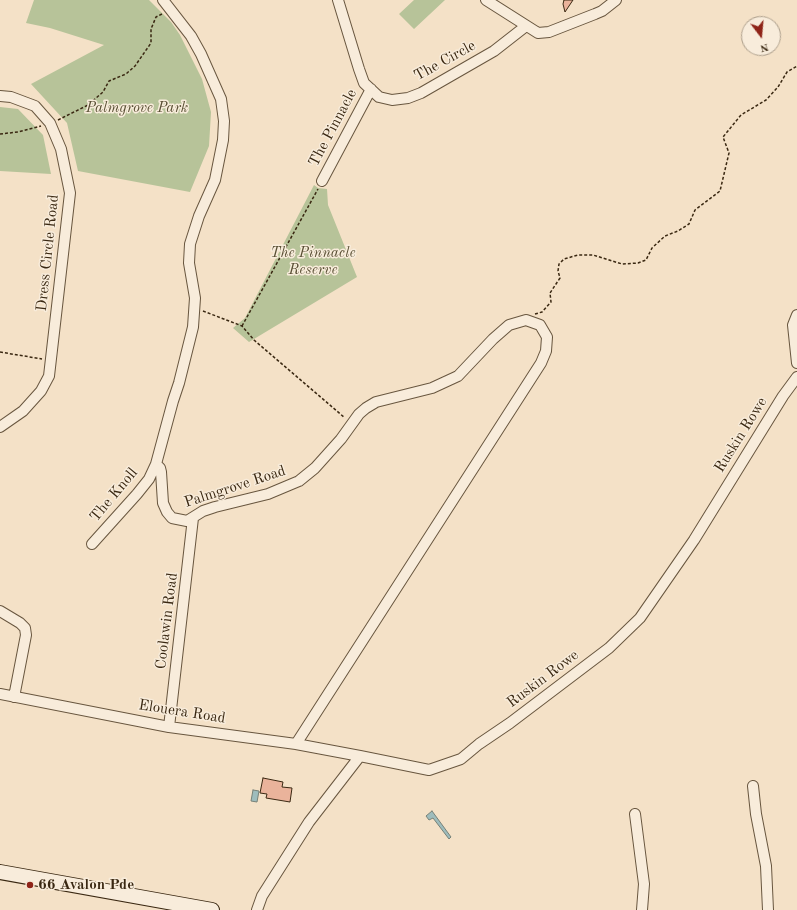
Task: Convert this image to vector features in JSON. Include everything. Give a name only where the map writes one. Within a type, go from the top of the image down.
[{"type":"street","points":[[156,464],[193,327],[195,298],[189,263],[190,244],[199,216],[215,180],[223,140],[224,121],[221,99],[201,54],[191,36],[164,0]]},
{"type":"street","name":"The Circle","points":[[338,0],[364,82],[379,97],[392,100],[408,98],[420,93],[494,51],[526,26]]},
{"type":"street","points":[[486,0],[538,33],[549,32],[602,11],[616,0]]},
{"type":"street","name":"The Pinnacle","points":[[322,181],[371,89]]},
{"type":"street","name":"Dress Circle Road","points":[[0,96],[11,97],[35,106],[50,123],[61,149],[70,193],[49,376],[41,391],[24,411],[0,427]]},
{"type":"street","points":[[797,315],[793,325],[797,363]]},
{"type":"street","points":[[296,744],[541,363],[546,351],[548,337],[540,324],[526,320]]},
{"type":"street","name":"Palmgrove Road","points":[[156,464],[160,468],[161,472],[163,503],[167,512],[172,518],[179,520],[187,521],[215,507],[268,494],[299,481],[315,468],[359,414],[366,408],[376,402],[432,388],[458,376],[492,339],[509,325],[526,320]]},
{"type":"street","name":"Ruskin Rowe","points":[[360,756],[429,770],[461,759],[609,648],[640,618],[678,565],[783,396],[797,377]]},
{"type":"street","name":"The Knoll","points":[[92,544],[149,479],[156,464]]},
{"type":"street","name":"Coolawin Road","points":[[169,726],[193,518]]},
{"type":"street","points":[[0,611],[20,622],[25,628],[26,635],[14,696]]},
{"type":"street","name":"Elouera Road","points":[[0,694],[169,726],[296,744],[360,756]]},
{"type":"street","points":[[257,910],[262,896],[309,822],[360,756]]},
{"type":"street","points":[[753,786],[756,814],[766,866],[768,910]]},
{"type":"street","points":[[635,814],[644,884],[642,910]]},
{"type":"street","points":[[0,872],[212,910]]},
{"type":"path","points":[[0,134],[18,132],[50,123],[88,105],[103,92],[109,82],[126,74],[136,66],[151,42],[151,29],[156,17],[171,9]]},
{"type":"path","points":[[526,320],[532,314],[542,312],[551,302],[550,293],[560,278],[558,264],[564,259],[578,255],[593,255],[622,264],[638,263],[646,260],[652,248],[665,236],[690,224],[695,210],[720,191],[729,153],[723,137],[725,133],[742,115],[766,100],[778,88],[787,72],[797,66]]},
{"type":"path","points":[[242,326],[322,181]]},
{"type":"path","points":[[194,311],[204,312],[242,326],[254,340],[352,424]]},
{"type":"path","points":[[0,352],[38,359],[52,358]]},
{"type":"green space","name":"Palmgrove Park","points":[[34,0],[149,0],[171,22],[180,35],[202,79],[211,112],[209,146],[190,192],[78,171],[67,123],[31,84],[104,45],[50,28],[26,23]]},
{"type":"green space","points":[[414,0],[445,0],[414,29],[399,14]]},
{"type":"green space","points":[[0,107],[18,109],[43,135],[51,174],[0,171]]},
{"type":"green space","name":"The Pinnacle Reserve","points":[[314,185],[318,188],[327,189],[328,205],[357,277],[249,342],[233,328],[245,318]]},
{"type":"water","points":[[253,790],[259,791],[257,802],[251,801]]},
{"type":"water","points":[[432,811],[451,837],[449,839],[433,818],[429,820],[426,816]]},
{"type":"building","points":[[564,0],[573,0],[565,12],[563,4]]},
{"type":"building","points":[[263,778],[283,782],[282,787],[292,788],[290,802],[266,798],[267,794],[260,793]]},
{"type":"place","name":"66 Avalon Pde","points":[[30,885]]}]
